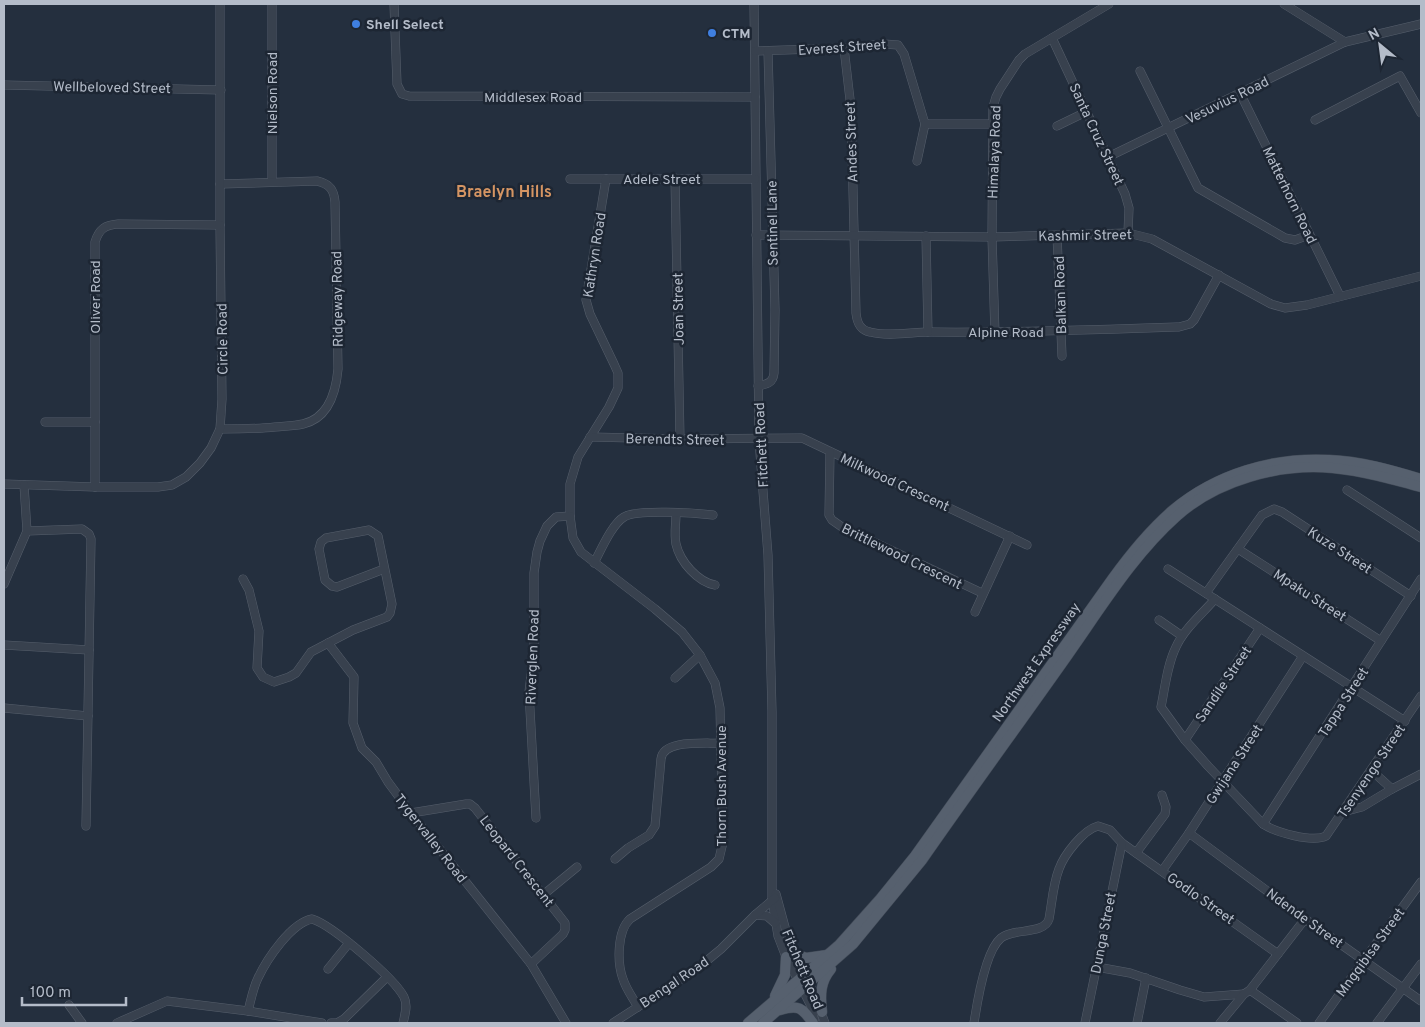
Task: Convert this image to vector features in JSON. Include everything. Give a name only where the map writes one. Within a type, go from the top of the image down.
[{"type":"main road","name":"Northwest Expressway","points":[[763,1023],[775,1007],[829,955],[905,869],[1117,572],[1146,536],[1174,509],[1201,491],[1227,478],[1255,467],[1284,462],[1339,461],[1384,468],[1421,479]]},
{"type":"main road","name":"Northwest Expressway","points":[[803,981],[853,944],[894,896],[922,860],[1133,562],[1178,515],[1204,497],[1229,484],[1259,474],[1286,469],[1331,468],[1352,470],[1421,487]]},
{"type":"main road","points":[[822,1012],[821,990],[824,978],[853,944]]},
{"type":"main road","points":[[814,1023],[803,1010],[797,1007],[775,1007],[790,955],[806,958],[829,955]]},
{"type":"main road","name":"Northwest Expressway","points":[[748,1023],[775,1007]]},
{"type":"street","name":"Circle Road","points":[[4,484],[95,487],[158,487],[172,485],[179,482],[200,463],[211,448],[220,429],[222,399],[220,4]]},
{"type":"street","name":"Nielson Road","points":[[272,4],[272,182]]},
{"type":"street","name":"Middlesex Road","points":[[394,4],[397,84],[402,94],[409,96],[755,97]]},
{"type":"street","name":"Fitchett Road","points":[[754,4],[759,440],[768,555],[772,712],[772,885],[790,955]]},
{"type":"street","name":"Himalaya Road","points":[[995,334],[992,237],[992,124],[996,97],[1019,60],[1025,54],[1109,4]]},
{"type":"street","points":[[1284,4],[1345,42],[1421,24]]},
{"type":"street","name":"Santa Cruz Street","points":[[1052,38],[1128,202],[1128,233]]},
{"type":"street","name":"Vesuvius Road","points":[[1108,157],[1345,42]]},
{"type":"street","name":"Everest Street","points":[[755,51],[895,44],[902,48],[925,124]]},
{"type":"street","name":"Andes Street","points":[[844,48],[851,108],[853,236]]},
{"type":"street","name":"Sentinel Lane","points":[[758,386],[770,382],[774,373],[775,310],[768,51]]},
{"type":"street","points":[[1140,71],[1194,183],[1204,193],[1285,238],[1295,240],[1309,235]]},
{"type":"street","points":[[1315,120],[1400,76],[1421,113]]},
{"type":"street","name":"Wellbeloved Street","points":[[4,85],[221,90]]},
{"type":"street","name":"Matterhorn Road","points":[[1240,93],[1340,296]]},
{"type":"street","points":[[1057,126],[1086,112]]},
{"type":"street","points":[[917,161],[925,124],[992,124]]},
{"type":"street","name":"Joan Street","points":[[675,178],[680,440]]},
{"type":"street","name":"Adele Street","points":[[570,179],[755,179]]},
{"type":"street","name":"Kathryn Road","points":[[570,516],[570,484],[578,457],[609,407],[618,388],[616,368],[590,314],[586,300],[606,179]]},
{"type":"street","name":"Ridgeway Road","points":[[220,184],[323,182],[330,187],[334,195],[338,369],[337,384],[329,404],[322,413],[310,422],[284,426],[220,429]]},
{"type":"street","name":"Oliver Road","points":[[95,487],[95,242],[99,232],[105,226],[118,224],[220,225]]},
{"type":"street","name":"Kashmir Street","points":[[756,235],[992,237],[1128,233],[1152,239],[1271,304],[1285,308],[1307,305],[1421,276]]},
{"type":"street","name":"Balkan Road","points":[[1057,235],[1062,356]]},
{"type":"street","name":"Alpine Road","points":[[853,236],[858,325],[870,332],[995,334],[1184,326],[1198,315],[1219,276]]},
{"type":"street","points":[[926,236],[928,332]]},
{"type":"street","points":[[45,422],[95,422]]},
{"type":"street","name":"Berendts Street","points":[[590,437],[759,440]]},
{"type":"street","name":"Milkwood Crescent","points":[[759,440],[802,438],[1027,545]]},
{"type":"street","name":"Brittlewood Crescent","points":[[830,452],[828,507],[829,516],[832,520],[842,527],[982,593]]},
{"type":"street","points":[[4,584],[27,532],[24,485]]},
{"type":"street","points":[[1347,490],[1421,538]]},
{"type":"street","name":"Kuze Street","points":[[1238,549],[1262,515],[1274,509],[1282,512],[1411,596]]},
{"type":"street","points":[[594,562],[614,528],[623,517],[637,513],[713,515]]},
{"type":"street","points":[[676,513],[675,538],[680,554],[687,566],[698,577],[715,585]]},
{"type":"street","name":"Riverglen Road","points":[[536,818],[529,692],[534,650],[535,564],[538,546],[547,526],[556,516],[570,516]]},
{"type":"street","name":"Thorn Bush Avenue","points":[[570,516],[575,544],[580,552],[682,632],[710,671],[718,691],[722,743],[723,842],[719,859],[630,919],[621,931],[620,958],[622,979],[638,1007]]},
{"type":"street","points":[[27,532],[82,529],[89,534],[91,540],[86,826]]},
{"type":"street","points":[[243,579],[249,590],[258,623],[257,668],[263,677],[274,682],[296,673],[311,652],[354,630],[384,619],[390,613],[392,604],[378,536],[372,531],[326,538],[320,542],[319,549],[325,580],[332,586],[337,586],[384,569]]},
{"type":"street","points":[[975,612],[982,593],[1010,536]]},
{"type":"street","points":[[1206,593],[1238,549]]},
{"type":"street","name":"Mpaku Street","points":[[1238,549],[1381,641]]},
{"type":"street","points":[[1168,569],[1405,721]]},
{"type":"street","name":"Tappa Street","points":[[1263,824],[1421,579]]},
{"type":"street","points":[[1215,599],[1182,636],[1176,647],[1170,662],[1161,707],[1185,740],[1263,824]]},
{"type":"street","points":[[1159,620],[1182,636]]},
{"type":"street","name":"Sandile Street","points":[[1185,740],[1260,628]]},
{"type":"street","name":"Tygervalley Road","points":[[328,643],[354,677],[353,723],[360,745],[376,762],[411,814],[531,964],[566,1023]]},
{"type":"street","points":[[4,645],[89,650]]},
{"type":"street","points":[[675,678],[700,655]]},
{"type":"street","name":"Gwijana Street","points":[[1162,871],[1224,781],[1303,656]]},
{"type":"street","name":"Tsenyengo Street","points":[[1263,824],[1278,832],[1316,839],[1326,836],[1421,696]]},
{"type":"street","points":[[4,708],[88,716]]},
{"type":"street","points":[[615,859],[654,830],[662,754],[665,750],[676,745],[722,743]]},
{"type":"street","points":[[1370,770],[1392,788]]},
{"type":"street","points":[[1343,812],[1362,807],[1392,788],[1421,774]]},
{"type":"street","points":[[1136,853],[1165,814],[1166,807],[1162,795]]},
{"type":"street","name":"Leopard Crescent","points":[[411,814],[470,804],[475,808],[562,918],[565,930],[563,934],[531,964]]},
{"type":"street","name":"Godlo Street","points":[[974,1023],[983,978],[994,946],[1001,938],[1017,931],[1041,928],[1047,925],[1059,868],[1086,831],[1098,826],[1110,830],[1122,843],[1278,954]]},
{"type":"street","name":"Ndende Street","points":[[1189,833],[1305,919],[1421,1001]]},
{"type":"street","name":"Dunga Street","points":[[1085,1023],[1122,843]]},
{"type":"street","points":[[544,895],[578,867]]},
{"type":"street","name":"Mngqibisa Street","points":[[1319,1023],[1421,882]]},
{"type":"street","name":"Fitchett Road","points":[[775,898],[775,923],[803,981],[822,1012],[825,1023]]},
{"type":"street","name":"Bengal Road","points":[[613,1023],[698,968],[775,898]]},
{"type":"street","points":[[755,915],[767,916],[775,923]]},
{"type":"street","points":[[1220,1023],[1305,919]]},
{"type":"street","points":[[248,1011],[261,971],[282,940],[300,924],[308,920],[316,920],[349,943],[387,977],[405,998],[406,1008],[403,1023]]},
{"type":"street","points":[[328,969],[349,943]]},
{"type":"street","points":[[1378,1023],[1421,964]]},
{"type":"street","points":[[1097,967],[1130,973],[1204,996],[1247,992],[1297,1023]]},
{"type":"street","points":[[331,1023],[337,1023],[344,1019],[387,977]]},
{"type":"street","points":[[1137,1023],[1146,978]]},
{"type":"street","name":"Fitchett Road","points":[[803,981],[814,1023]]},
{"type":"street","points":[[116,1023],[166,1001],[248,1011],[322,1023]]},
{"type":"street","points":[[69,1005],[82,1023]]},
{"type":"place","name":"Shell Select","points":[[356,24]]},
{"type":"place","name":"CTM","points":[[712,33]]},
{"type":"district","name":"Braelyn Hills","points":[[504,191]]}]
